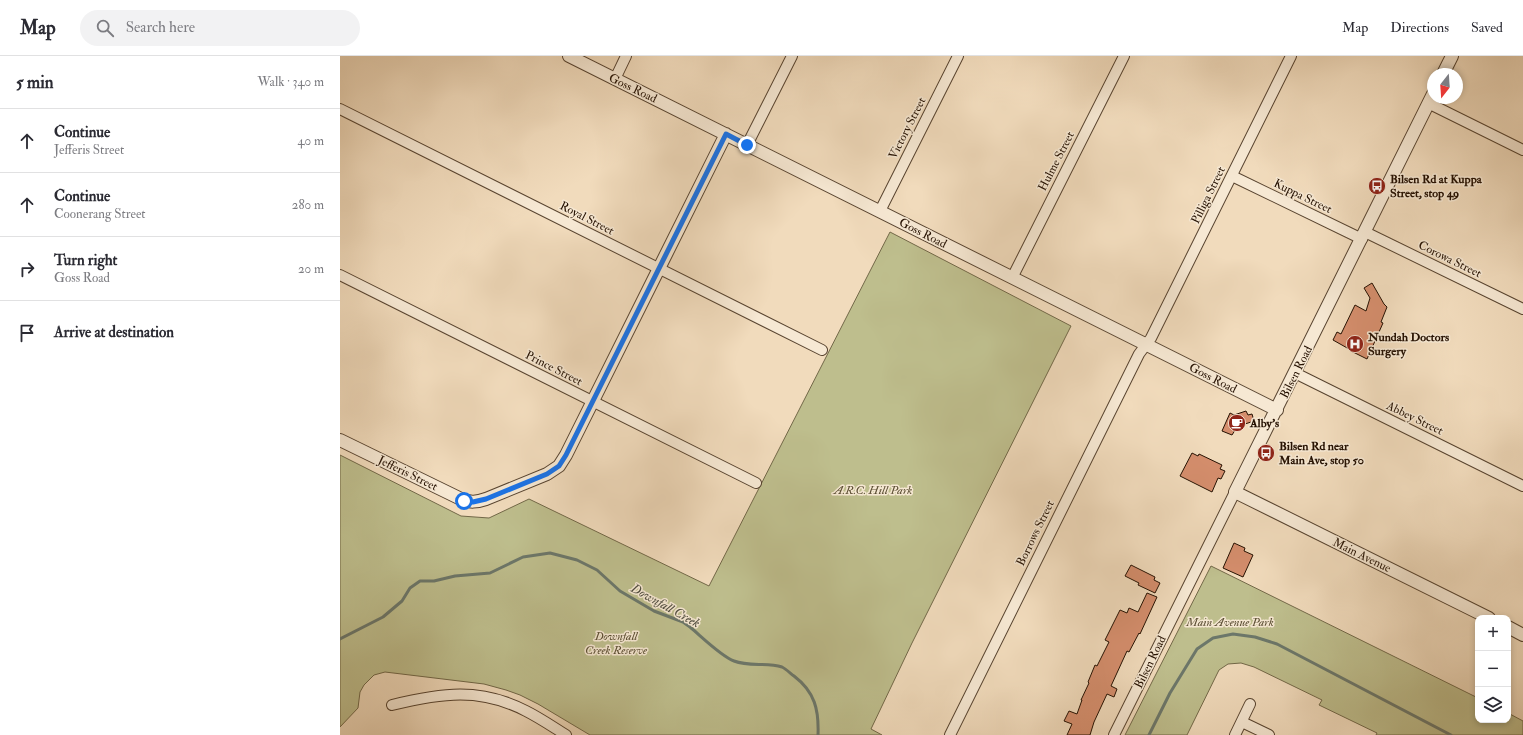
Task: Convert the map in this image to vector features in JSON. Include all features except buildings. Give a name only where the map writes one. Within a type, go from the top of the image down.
[{"type":"street","name":"Goss Road","points":[[569,56],[1277,410]]},
{"type":"street","points":[[615,79],[626,56]]},
{"type":"street","points":[[747,145],[792,56]]},
{"type":"street","name":"Victory Street","points":[[880,211],[958,56]]},
{"type":"street","name":"Hulme Street","points":[[1012,278],[1124,56]]},
{"type":"street","name":"Pilliga Street","points":[[1146,344],[1151,338],[1291,56]]},
{"type":"street","points":[[1446,68],[1452,56]]},
{"type":"street","name":"Bilsen Road","points":[[1114,735],[1429,104]]},
{"type":"street","points":[[1440,104],[1523,150]]},
{"type":"street","name":"Royal Street","points":[[340,109],[822,350]]},
{"type":"street","name":"Jefferis Street","points":[[340,440],[469,502],[478,502],[486,499],[547,474],[559,466],[593,402],[726,134]]},
{"type":"street","name":"Kuppa Street","points":[[1232,176],[1364,236]]},
{"type":"street","name":"Corowa Street","points":[[1364,236],[1523,310]]},
{"type":"street","name":"Prince Street","points":[[340,275],[756,483]]},
{"type":"street","name":"Borrows Street","points":[[950,735],[1139,354],[1146,344]]},
{"type":"street","name":"Abbey Street","points":[[1295,373],[1523,486]]},
{"type":"street","name":"Main Avenue","points":[[1236,492],[1483,615]]},
{"type":"street","points":[[1511,629],[1523,635]]},
{"type":"street","points":[[392,704],[437,695],[469,694],[484,696],[512,704],[527,711],[566,735]]},
{"type":"street","points":[[1235,735],[1250,704]]},
{"type":"street","points":[[1242,722],[1269,735]]},
{"type":"green space","points":[[890,232],[1071,326],[912,643],[871,729],[882,735],[590,735],[538,704],[506,690],[484,684],[385,672],[374,675],[364,685],[360,692],[358,708],[340,727],[340,455],[461,516],[489,518],[529,499],[709,586]]},
{"type":"green space","name":"Main Avenue Park","points":[[1211,566],[1475,697],[1475,723],[1511,723],[1511,715],[1523,721],[1523,735],[1376,735],[1377,733],[1319,705],[1322,700],[1254,667],[1241,663],[1228,664],[1219,670],[1187,735],[1125,735]]},
{"type":"waterway","name":"Downfall Creek","points":[[340,639],[383,617],[402,601],[410,588],[420,581],[434,581],[455,576],[490,573],[523,557],[550,553],[577,560],[597,570],[620,591],[654,611],[683,622],[729,659],[740,663],[770,665],[785,669],[801,682],[811,695],[818,717],[818,735]]},
{"type":"waterway","points":[[1149,735],[1170,693],[1197,649],[1213,638],[1233,634],[1255,637],[1277,644],[1451,735]]},
{"type":"place","name":"Bilsen Rd at Kuppa Street, stop 49","points":[[1377,186]]},
{"type":"place","name":"Nundah Doctors Surgery","points":[[1355,344]]},
{"type":"place","name":"Alby's","points":[[1237,423]]},
{"type":"place","name":"Bilsen Rd near Main Ave, stop 50","points":[[1266,453]]},
{"type":"route","points":[[464,501],[478,502],[486,499],[547,474],[559,466],[563,461],[726,134],[747,145]]},
{"type":"park label","name":"A.R.C. Hill Park","points":[[873,490]]},
{"type":"park label","name":"Downfall Creek Reserve","points":[[616,643]]}]
